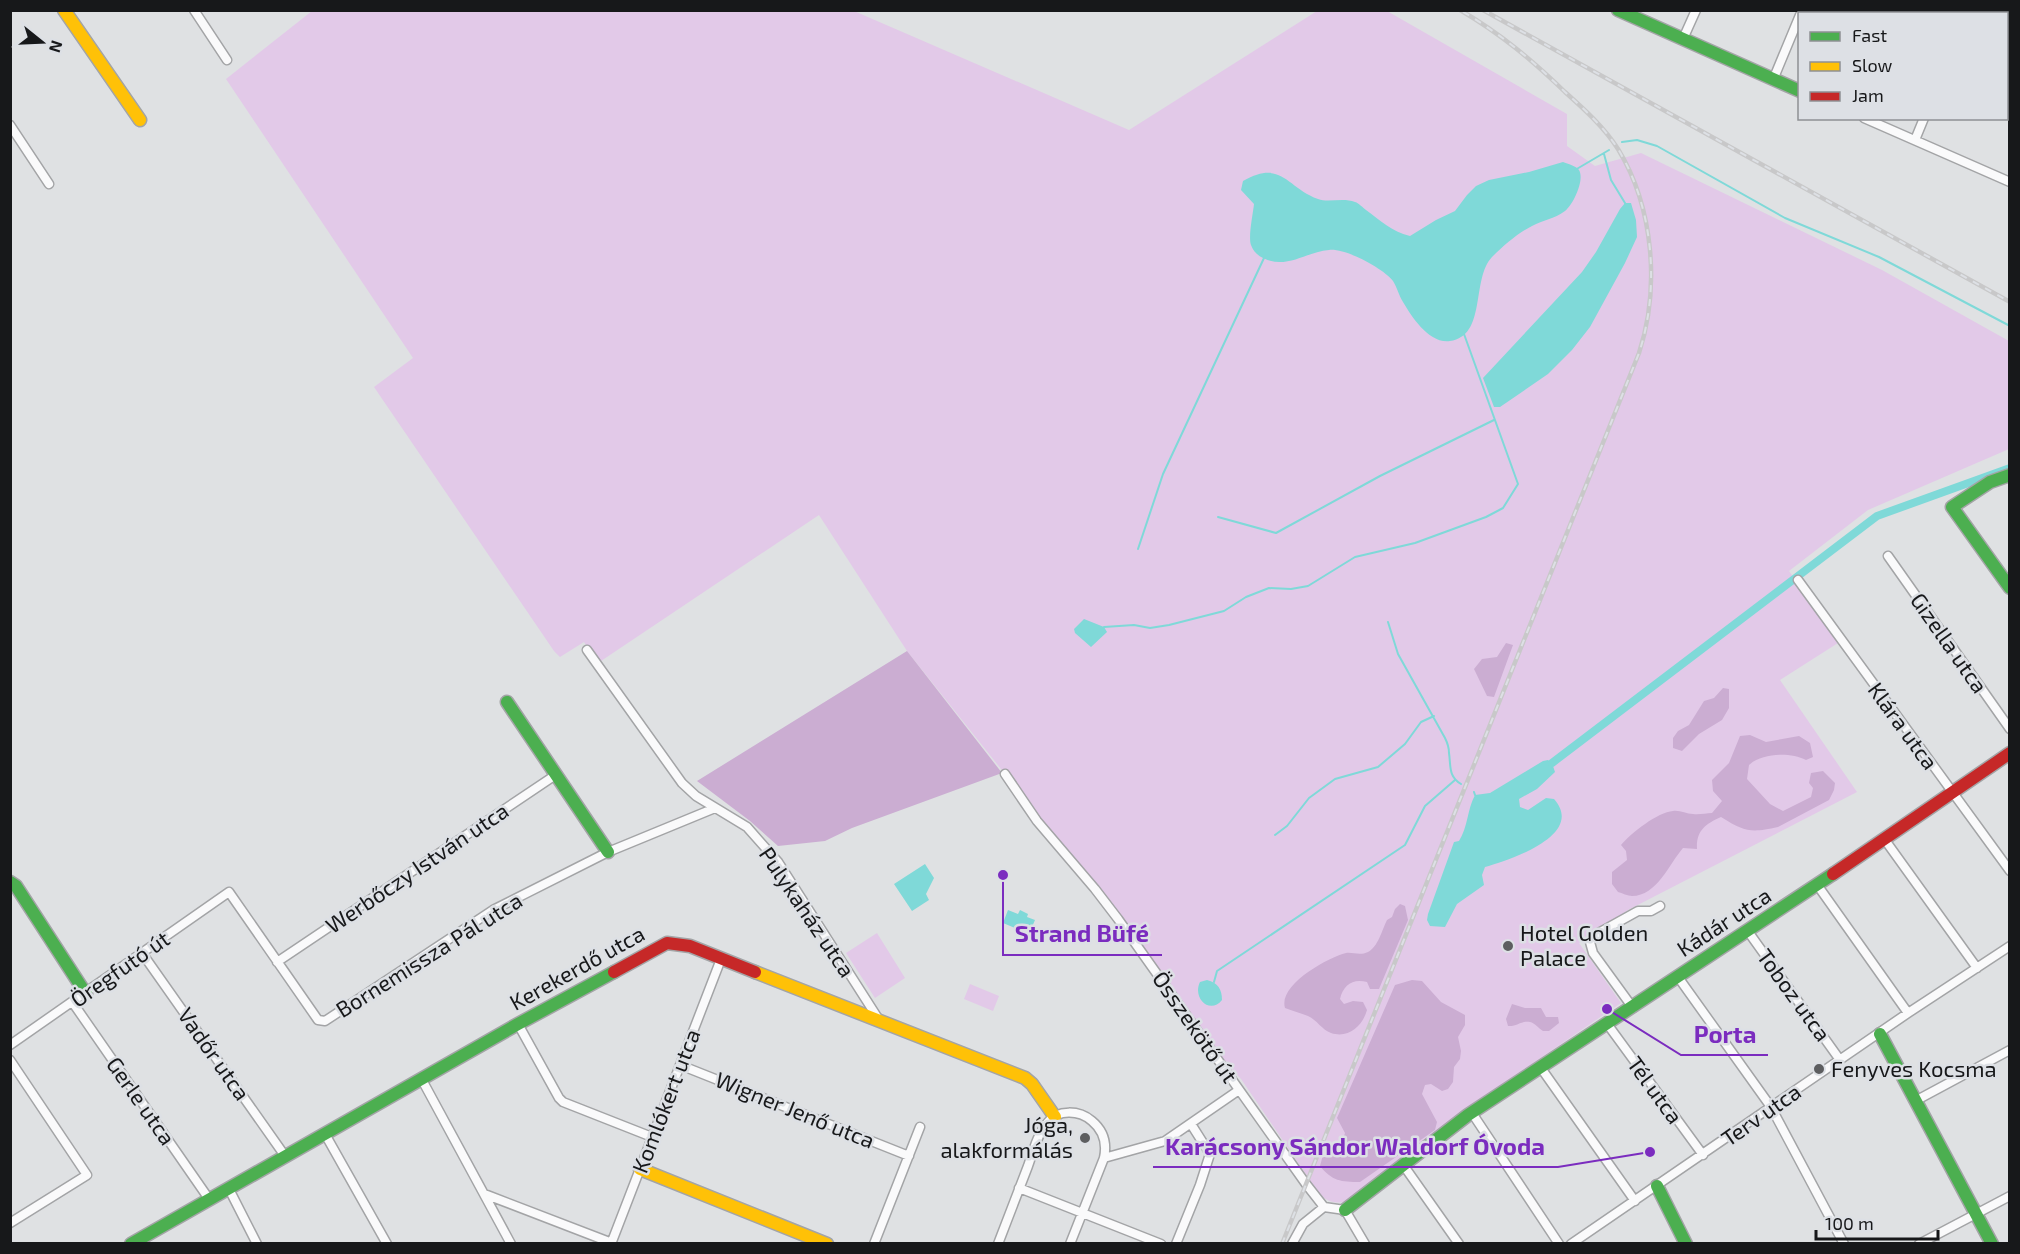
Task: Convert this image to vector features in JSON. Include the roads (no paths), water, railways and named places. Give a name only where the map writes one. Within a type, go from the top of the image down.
[{"type":"street","points":[[64,10],[140,120]]},
{"type":"street","points":[[194,10],[227,60]]},
{"type":"street","points":[[1618,10],[1798,90]]},
{"type":"street","points":[[1683,39],[1696,10]]},
{"type":"street","points":[[1773,80],[1798,18]]},
{"type":"street","points":[[1869,120],[2010,182]]},
{"type":"street","points":[[1915,140],[1923,120]]},
{"type":"street","points":[[10,125],[49,184]]},
{"type":"street","points":[[2010,475],[1990,482],[1952,507],[2010,588]]},
{"type":"street","name":"Gizella utca","points":[[1888,556],[2010,729]]},
{"type":"street","name":"Klára utca","points":[[1798,580],[2010,871]]},
{"type":"street","name":"Pulykaház utca","points":[[587,650],[682,783],[696,796],[747,827],[778,862],[879,1020]]},
{"type":"street","points":[[507,702],[558,774],[608,852]]},
{"type":"street","name":"Kádár utca","points":[[1345,1210],[1472,1113],[1608,1025],[1747,930],[1818,886],[2010,753]]},
{"type":"street","name":"Werbőczy István utca","points":[[277,962],[558,774]]},
{"type":"street","name":"Összekötő út","points":[[1005,774],[1037,821],[1111,910],[1324,1207]]},
{"type":"street","name":"Bornemissza Pál utca","points":[[229,892],[318,1020],[325,1022],[493,910],[608,852],[715,808]]},
{"type":"street","points":[[1884,840],[1977,968]]},
{"type":"street","points":[[10,882],[16,886],[86,994]]},
{"type":"street","points":[[1818,886],[1908,1013]]},
{"type":"street","name":"Öregfutó út","points":[[10,1045],[229,892]]},
{"type":"street","points":[[1633,1008],[1593,953],[1590,942],[1593,936],[1638,911],[1651,911],[1660,906]]},
{"type":"street","name":"Toboz utca","points":[[1747,930],[1840,1060]]},
{"type":"street","name":"Kerekerdő utca","points":[[131,1244],[421,1078],[667,943],[690,946],[1025,1078],[1032,1084],[1055,1117]]},
{"type":"street","name":"Terv utca","points":[[1571,1244],[1908,1013],[2010,946]]},
{"type":"street","name":"Vadőr utca","points":[[142,953],[285,1155]]},
{"type":"street","name":"Komlókert utca","points":[[611,1243],[721,959]]},
{"type":"street","points":[[1678,977],[1771,1107],[1844,1244]]},
{"type":"street","name":"Gerle utca","points":[[73,1003],[209,1199]]},
{"type":"street","points":[[518,1024],[563,1102],[652,1137]]},
{"type":"street","name":"Tél utca","points":[[1608,1025],[1703,1155]]},
{"type":"street","points":[[1880,1034],[1992,1244]]},
{"type":"street","points":[[1917,1100],[2010,1050]]},
{"type":"street","points":[[10,1060],[87,1175],[10,1223]]},
{"type":"street","name":"Wigner Jenő utca","points":[[680,1065],[909,1156]]},
{"type":"street","points":[[1541,1068],[1635,1201]]},
{"type":"street","points":[[421,1078],[487,1195],[511,1244]]},
{"type":"street","points":[[1104,1158],[1165,1141],[1239,1090]]},
{"type":"street","points":[[998,1244],[1039,1136],[1046,1124],[1055,1117],[1069,1112],[1091,1119],[1104,1136],[1106,1149],[1070,1244]]},
{"type":"street","points":[[1472,1113],[1559,1244]]},
{"type":"street","points":[[1176,1244],[1210,1154],[1191,1125]]},
{"type":"street","points":[[874,1244],[920,1127]]},
{"type":"street","points":[[325,1134],[387,1244]]},
{"type":"street","points":[[1404,1166],[1459,1244]]},
{"type":"street","points":[[640,1169],[827,1244]]},
{"type":"street","points":[[1657,1186],[1686,1244]]},
{"type":"street","points":[[1019,1188],[1161,1244]]},
{"type":"street","points":[[229,1189],[258,1244]]},
{"type":"street","points":[[487,1195],[611,1243]]},
{"type":"street","points":[[1919,1244],[2010,1196]]},
{"type":"street","points":[[1292,1244],[1303,1224],[1324,1207],[1345,1210],[1365,1244]]},
{"type":"water","points":[[1563,162],[1576,167],[1580,174],[1579,186],[1571,203],[1561,214],[1521,232],[1492,257],[1482,279],[1474,318],[1469,329],[1462,337],[1450,341],[1442,341],[1428,334],[1411,315],[1393,281],[1381,270],[1363,260],[1336,250],[1321,251],[1280,262],[1259,256],[1250,241],[1254,204],[1241,190],[1243,181],[1256,175],[1275,174],[1318,199],[1346,200],[1356,203],[1386,225],[1410,236],[1455,211],[1476,186],[1489,180]]},
{"type":"water","points":[[1625,203],[1631,203],[1636,220],[1637,237],[1590,327],[1572,350],[1548,374],[1500,407],[1494,407],[1483,378],[1582,272]]},
{"type":"water","points":[[1084,619],[1104,627],[1107,632],[1091,647],[1075,633],[1074,629]]},
{"type":"water","points":[[1548,760],[1552,763],[1555,772],[1537,789],[1519,799],[1520,807],[1528,810],[1546,798],[1554,799],[1561,812],[1560,824],[1553,834],[1526,852],[1485,867],[1482,875],[1484,885],[1457,904],[1445,927],[1430,926],[1427,920],[1428,914],[1454,842],[1459,841],[1464,830],[1475,795],[1490,793]]},
{"type":"water","points":[[925,864],[934,878],[926,894],[929,900],[912,911],[894,884]]},
{"type":"water","points":[[1008,910],[1018,914],[1020,910],[1028,914],[1027,917],[1035,920],[1029,934],[1003,923]]},
{"type":"water","points":[[1207,980],[1217,985],[1221,993],[1222,1000],[1212,1006],[1204,1003],[1198,994],[1200,982]]},
{"type":"waterway","points":[[1622,142],[1637,140],[1657,146],[1785,218],[1879,257],[2010,326]]},
{"type":"waterway","points":[[1575,170],[1609,150]]},
{"type":"waterway","points":[[1604,154],[1611,180],[1625,203]]},
{"type":"waterway","points":[[1138,549],[1163,474],[1264,258]]},
{"type":"waterway","points":[[1104,627],[1134,625],[1150,628],[1169,625],[1224,611],[1246,597],[1269,588],[1291,589],[1308,586],[1355,557],[1415,543],[1486,517],[1503,508],[1518,484],[1464,334]]},
{"type":"waterway","points":[[1218,517],[1276,533],[1380,476],[1494,420]]},
{"type":"waterway","points":[[1552,763],[1877,516],[2010,468]]},
{"type":"waterway","points":[[1388,622],[1398,654],[1446,740],[1452,774],[1461,784]]},
{"type":"waterway","points":[[1275,835],[1287,826],[1309,798],[1335,779],[1378,767],[1405,744],[1421,722],[1434,716]]},
{"type":"waterway","points":[[1214,982],[1217,971],[1405,845],[1425,806],[1455,780]]},
{"type":"railway","points":[[1282,1244],[1639,353],[1650,302],[1650,249],[1646,223],[1630,172],[1618,149],[1593,119],[1540,69],[1503,38],[1460,10]]},
{"type":"railway","points":[[1483,10],[2010,302]]},
{"type":"place","name":"Strand Büfé","points":[[1003,875]]},
{"type":"place","name":"Hotel Golden Palace","points":[[1508,946]]},
{"type":"place","name":"Porta","points":[[1607,1009]]},
{"type":"place","name":"Fenyves Kocsma","points":[[1819,1069]]},
{"type":"place","name":"Jóga, alakformálás","points":[[1085,1138]]},
{"type":"place","name":"Karácsony Sándor Waldorf Óvoda","points":[[1650,1152]]}]
